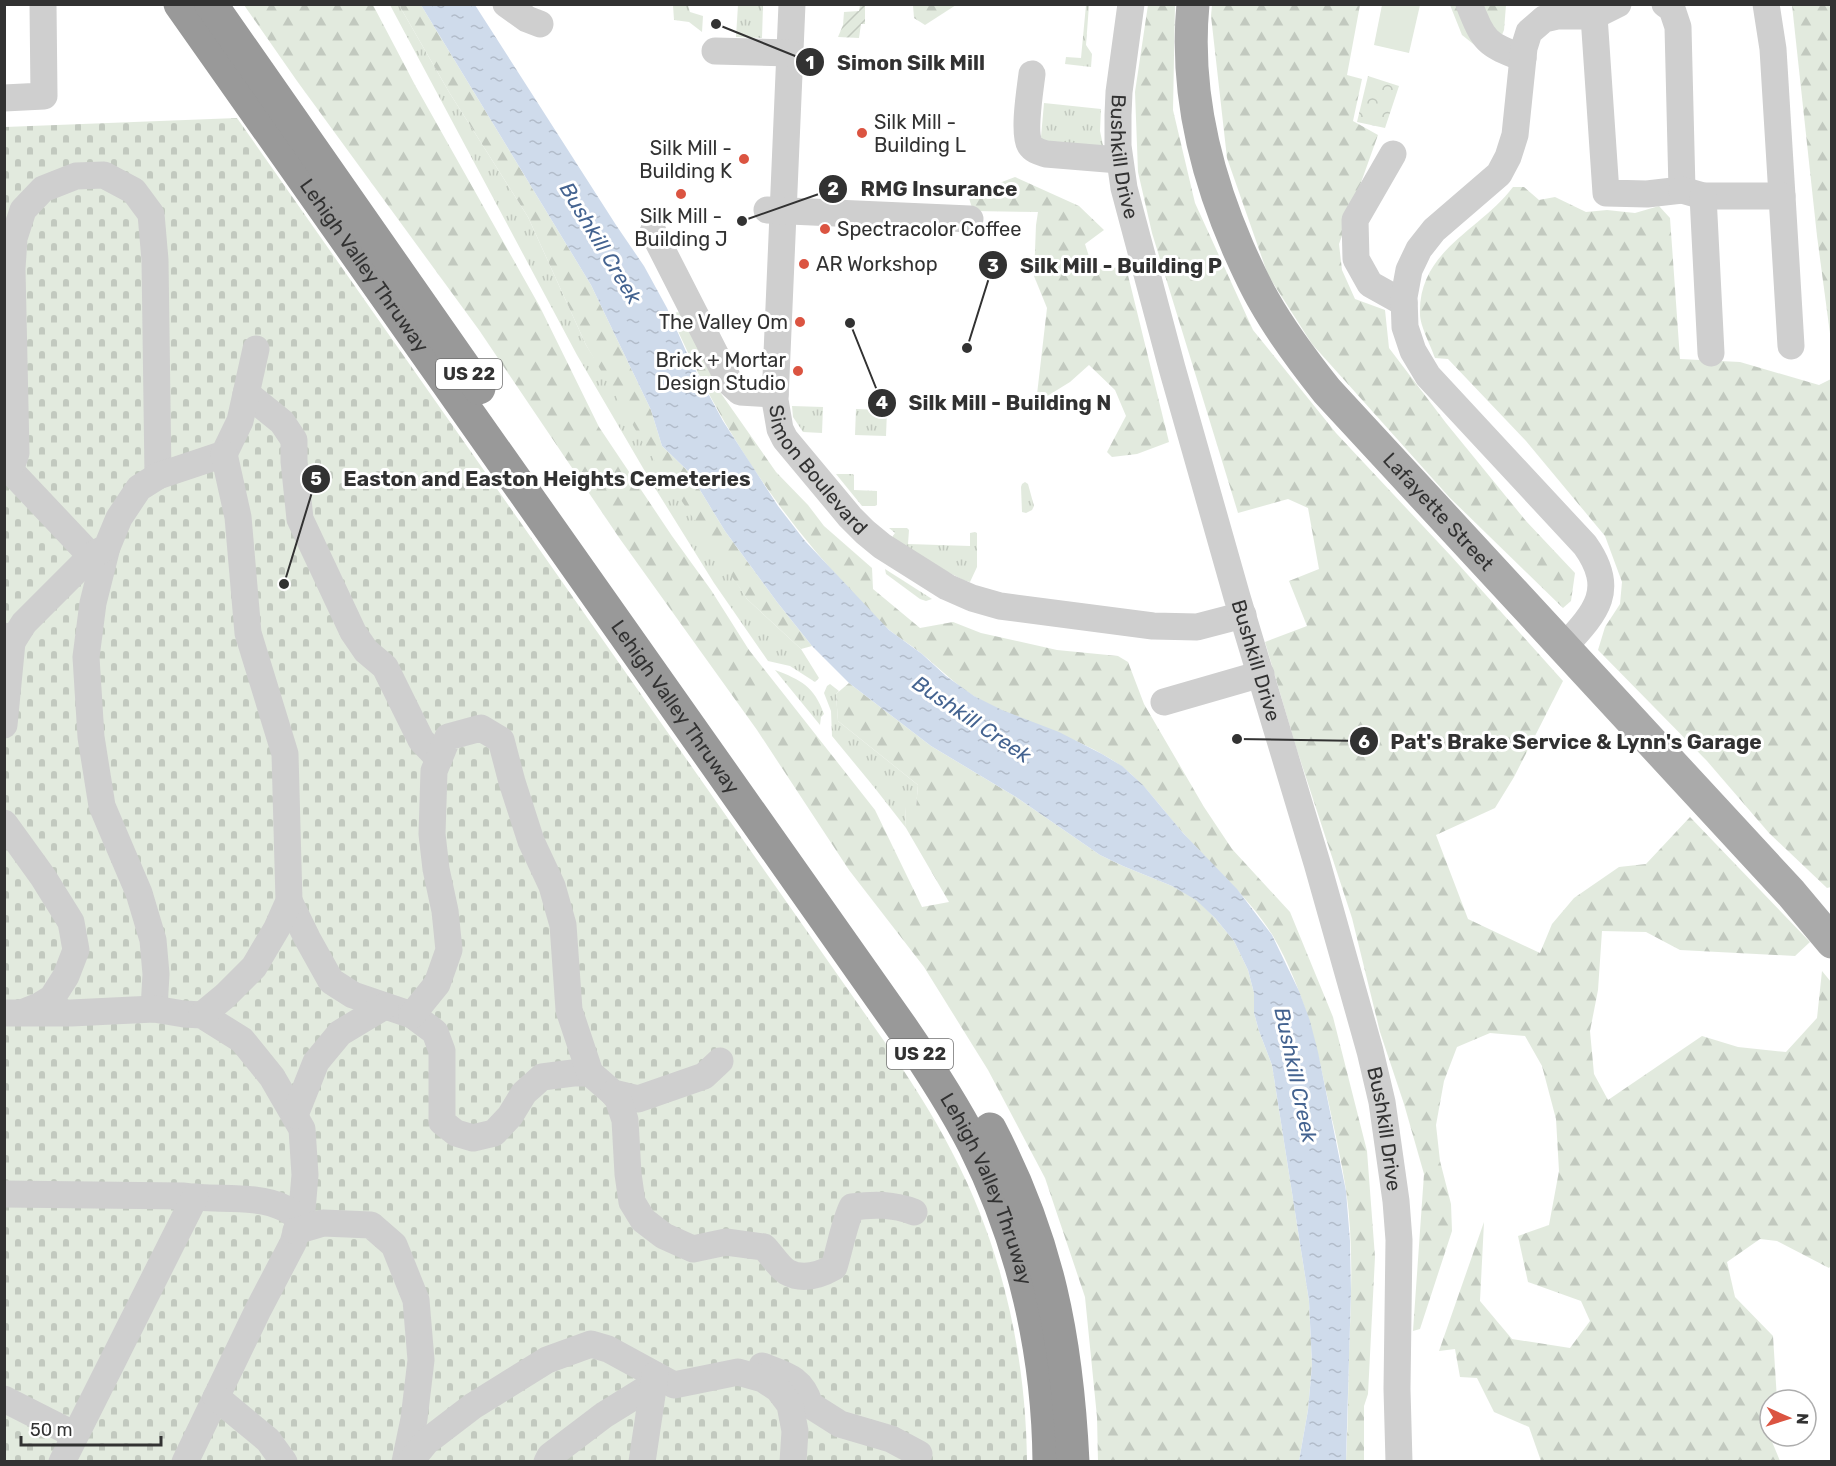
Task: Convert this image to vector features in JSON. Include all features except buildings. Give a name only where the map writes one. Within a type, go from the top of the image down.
[{"type":"highway","name":"Lehigh Valley Thruway","points":[[180,4],[902,1028],[957,1114],[999,1202],[1020,1262],[1042,1365],[1049,1461]]},
{"type":"highway","name":"Lehigh Valley Thruway","points":[[211,4],[919,1016],[978,1106],[1015,1179],[1050,1280],[1068,1387],[1073,1461]]},
{"type":"main road","name":"Lafayette Street","points":[[1193,4],[1191,48],[1196,107],[1202,137],[1223,212],[1263,301],[1284,335],[1327,391],[1830,936]]},
{"type":"street","points":[[4,98],[44,96],[43,4]]},
{"type":"street","points":[[506,4],[527,19],[540,24]]},
{"type":"street","name":"Simon Boulevard","points":[[792,4],[789,53],[791,217],[775,394],[777,418],[785,439],[865,532],[882,546],[947,587],[972,598],[1000,606],[1153,626],[1197,627],[1243,615]]},
{"type":"street","name":"Bushkill Drive","points":[[1131,4],[1119,92],[1118,146],[1124,188],[1166,346],[1339,940],[1382,1102],[1399,1240],[1398,1461]]},
{"type":"street","points":[[1469,4],[1481,34],[1496,48],[1523,58]]},
{"type":"street","points":[[1665,4],[1672,9],[1678,27],[1692,193],[1711,353]]},
{"type":"street","points":[[1766,4],[1773,49],[1791,346]]},
{"type":"street","points":[[1564,647],[1589,620],[1600,596],[1601,576],[1595,559],[1585,545],[1428,375],[1413,351],[1405,327],[1404,297],[1409,270],[1419,249],[1434,230],[1499,174],[1508,157],[1515,135],[1524,48],[1529,32],[1544,19],[1557,16],[1606,10],[1606,193],[1782,196]]},
{"type":"street","points":[[715,51],[789,53]]},
{"type":"street","points":[[1032,74],[1027,129],[1031,146],[1036,151],[1046,154],[1119,160]]},
{"type":"street","points":[[1393,154],[1355,220],[1356,259],[1370,285],[1404,303]]},
{"type":"street","points":[[99,551],[6,469],[13,462],[16,453],[12,269],[14,237],[23,210],[43,189],[76,176],[104,176],[134,191],[151,214],[155,260],[158,476]]},
{"type":"street","points":[[791,217],[970,219]]},
{"type":"street","points":[[653,232],[730,383],[740,392],[775,394]]},
{"type":"street","points":[[256,350],[240,421],[224,454],[238,517],[248,633],[285,754],[289,901],[331,981],[353,995],[412,1015],[435,1032],[442,1051],[442,1122],[456,1133],[473,1138],[494,1133],[510,1116],[524,1093],[542,1077],[590,1073]]},
{"type":"street","points":[[246,393],[282,422],[294,440],[300,519],[353,632],[366,651],[385,667],[421,740],[439,759]]},
{"type":"street","points":[[4,725],[8,639],[99,551],[139,488],[158,476],[224,454]]},
{"type":"street","points":[[99,551],[86,657],[91,737],[102,806],[139,893],[153,940],[156,974],[154,1009]]},
{"type":"street","points":[[1164,702],[1261,674]]},
{"type":"street","points":[[412,1015],[437,984],[449,950],[432,834],[434,771],[448,737],[480,728],[501,740],[531,841],[552,885],[563,925],[569,1010],[590,1073],[618,1099],[625,1120],[632,1202],[643,1220],[664,1236],[693,1249],[726,1242],[764,1247],[786,1272],[802,1277],[822,1274],[834,1267],[852,1207],[874,1204],[898,1206],[914,1212]]},
{"type":"street","points":[[4,823],[44,877],[70,922],[76,950],[66,976],[52,998],[39,1006],[13,1013]]},
{"type":"street","points":[[202,1015],[254,967],[277,928],[289,901]]},
{"type":"street","points":[[295,1115],[316,1062],[340,1033],[385,1006]]},
{"type":"street","points":[[13,1013],[154,1009],[202,1015],[242,1040],[272,1077],[302,1129],[305,1174],[303,1209],[293,1242],[185,1461]]},
{"type":"street","points":[[613,1093],[638,1099],[704,1076],[720,1061]]},
{"type":"street","points":[[4,1194],[252,1199],[284,1208],[298,1225]]},
{"type":"street","points":[[62,1461],[195,1197]]},
{"type":"street","points":[[298,1225],[324,1223],[370,1225],[394,1245],[416,1300],[421,1360],[414,1419],[405,1461]]},
{"type":"street","points":[[410,1461],[426,1442],[473,1406],[547,1360],[591,1344],[608,1349],[654,1380],[674,1385],[738,1371],[763,1379],[778,1389],[790,1405],[795,1431],[793,1461]]},
{"type":"street","points":[[712,1378],[715,1362],[747,1360],[791,1376],[807,1393],[810,1405],[840,1424],[891,1439],[919,1454]]},
{"type":"street","points":[[547,1461],[550,1456],[604,1414],[654,1380]]},
{"type":"street","points":[[642,1461],[654,1380]]},
{"type":"street","points":[[216,1397],[268,1440],[284,1461]]},
{"type":"street","points":[[4,1399],[75,1435]]},
{"type":"green space","points":[[913,4],[956,5],[925,25],[914,18]]},
{"type":"green space","points":[[244,5],[373,5],[415,85],[540,307],[599,427],[711,590],[749,650],[875,810],[922,907],[949,902],[906,828],[905,807],[916,807],[918,785],[838,721],[836,694],[849,683],[931,746],[1016,797],[1100,855],[1172,886],[1196,899],[1234,941],[1248,970],[1254,993],[1254,1013],[1272,1065],[1309,1301],[1312,1365],[1308,1410],[1299,1461],[1098,1461],[1097,1417],[1085,1297],[1045,1178],[988,1070],[924,967],[849,870],[757,730],[620,539],[479,330]]},
{"type":"green space","points":[[390,5],[399,5],[449,92],[528,217],[586,345],[747,599],[801,649],[819,678],[815,682],[790,666],[768,661],[714,583],[650,480],[577,355]]},
{"type":"green space","points":[[399,5],[421,5],[591,285],[651,410],[662,446],[689,472],[725,531],[812,646],[801,649],[747,599],[645,446],[586,345],[528,217],[449,92]]},
{"type":"green space","points":[[673,5],[688,5],[690,12],[703,16],[702,32],[689,22],[674,20]]},
{"type":"green space","points":[[738,5],[763,5],[762,38],[736,37]]},
{"type":"green space","points":[[860,5],[865,5],[865,24],[861,24],[859,38],[838,37],[843,25],[844,12],[859,11]]},
{"type":"green space","points":[[1086,5],[1089,5],[1086,45],[1092,54],[1091,67],[1065,64],[1066,57],[1081,58]]},
{"type":"green space","points":[[1148,5],[1175,5],[1173,110],[1195,203],[1253,330],[1336,433],[1563,681],[1514,777],[1495,808],[1436,835],[1468,919],[1540,953],[1552,924],[1574,898],[1619,867],[1646,864],[1690,817],[1810,942],[1795,956],[1680,950],[1646,932],[1602,931],[1598,990],[1590,1031],[1594,1074],[1608,1100],[1702,1036],[1738,1047],[1786,1052],[1817,1018],[1822,971],[1831,982],[1831,1265],[1829,1268],[1777,1241],[1760,1239],[1727,1262],[1735,1297],[1773,1336],[1776,1388],[1758,1388],[1758,1448],[1775,1448],[1780,1461],[1541,1461],[1529,1427],[1494,1412],[1477,1378],[1460,1377],[1455,1349],[1439,1351],[1484,1222],[1480,1301],[1512,1339],[1570,1348],[1590,1321],[1581,1301],[1528,1282],[1518,1236],[1549,1225],[1559,1171],[1556,1119],[1542,1066],[1525,1036],[1490,1033],[1457,1047],[1444,1081],[1436,1125],[1440,1161],[1451,1204],[1452,1231],[1420,1329],[1413,1331],[1424,1174],[1380,1032],[1352,918],[1296,747],[1265,642],[1307,626],[1289,581],[1319,569],[1308,508],[1288,499],[1238,513],[1152,233],[1138,172],[1135,92]]},
{"type":"green space","points":[[1212,5],[1360,5],[1347,75],[1362,79],[1353,121],[1378,135],[1339,244],[1342,270],[1355,299],[1385,310],[1389,348],[1446,423],[1526,521],[1575,573],[1571,601],[1563,608],[1450,498],[1312,344],[1268,275],[1227,158],[1211,16]]},
{"type":"green space","points":[[1382,5],[1420,5],[1409,53],[1374,45]]},
{"type":"green space","points":[[1450,5],[1506,5],[1504,30],[1492,59],[1462,35]]},
{"type":"green space","points":[[1792,5],[1831,5],[1831,341],[1817,236]]},
{"type":"green space","points":[[1368,76],[1399,86],[1385,128],[1357,122]]},
{"type":"green space","points":[[1044,103],[1101,109],[1100,131],[1104,150],[1044,144],[1041,137]]},
{"type":"green space","points":[[237,118],[884,1041],[929,1110],[970,1190],[998,1264],[1016,1342],[1022,1382],[1027,1461],[5,1462],[5,127]]},
{"type":"green space","points":[[1015,177],[1079,206],[1104,230],[1085,244],[1093,269],[1126,267],[1169,442],[1137,454],[1112,457],[1107,452],[1126,416],[1115,390],[1089,365],[1070,382],[1036,403],[1047,308],[1034,276],[1038,212],[973,211],[968,195]]},
{"type":"green space","points":[[1513,187],[1524,187],[1539,200],[1555,197],[1586,212],[1607,210],[1635,213],[1659,206],[1670,218],[1680,359],[1740,362],[1819,385],[1831,379],[1831,887],[1827,888],[1769,833],[1707,761],[1598,650],[1605,627],[1620,604],[1622,582],[1605,536],[1526,441],[1448,359],[1435,358],[1420,319],[1422,292],[1429,273],[1440,257],[1500,202]]},
{"type":"green space","points":[[681,312],[720,392],[776,472],[808,505],[824,526],[872,568],[873,589],[920,628],[953,622],[981,633],[1057,650],[1118,656],[1128,662],[1144,704],[1204,807],[1232,849],[1290,912],[1333,1017],[1367,1151],[1375,1257],[1368,1394],[1364,1406],[1364,1461],[1346,1461],[1351,1272],[1349,1210],[1344,1178],[1312,1031],[1292,973],[1273,936],[1242,896],[1130,773],[1085,745],[1009,714],[972,695],[888,629],[853,593],[798,530],[772,496],[727,426],[706,389],[670,313]]},
{"type":"green space","points":[[792,406],[823,407],[822,433],[803,432],[793,417]]},
{"type":"green space","points":[[856,409],[887,410],[886,436],[855,435]]},
{"type":"green space","points":[[836,474],[853,474],[854,490],[877,491],[877,505],[862,506]]},
{"type":"green space","points":[[1025,482],[1028,484],[1034,506],[1026,513],[1022,512],[1021,487]]},
{"type":"green space","points":[[889,528],[907,528],[909,530],[908,544],[970,546],[970,533],[977,533],[977,567],[970,582],[941,570],[891,539],[895,533]]},
{"type":"green space","points":[[885,569],[932,599],[926,601],[920,599],[886,574]]},
{"type":"green space","points":[[775,670],[792,677],[811,690],[824,714],[820,725]]},
{"type":"green space","points":[[830,684],[839,691],[836,694],[838,721],[918,785],[916,807],[905,807],[906,828],[832,736],[831,711],[824,693]]},
{"type":"water","name":"Bushkill Creek","points":[[421,5],[475,5],[644,266],[723,421],[778,506],[805,541],[889,630],[974,696],[1002,710],[1059,732],[1122,766],[1143,785],[1183,833],[1237,889],[1272,935],[1299,991],[1310,1021],[1346,1191],[1351,1291],[1346,1461],[1299,1461],[1308,1410],[1312,1365],[1309,1301],[1272,1065],[1254,1013],[1254,993],[1248,970],[1234,941],[1196,900],[1172,886],[1100,855],[1016,797],[931,746],[849,683],[812,646],[725,531],[689,472],[662,446],[651,410],[591,285]]},
{"type":"place","name":"Simon Silk Mill","points":[[716,24]]},
{"type":"place","name":"Silk Mill - Building L","points":[[862,133]]},
{"type":"place","name":"Silk Mill - Building K","points":[[744,159]]},
{"type":"place","name":"Silk Mill - Building J","points":[[681,194]]},
{"type":"place","name":"RMG Insurance","points":[[742,221]]},
{"type":"place","name":"Spectracolor Coffee","points":[[825,229]]},
{"type":"place","name":"AR Workshop","points":[[804,264]]},
{"type":"place","name":"The Valley Om","points":[[800,322]]},
{"type":"place","name":"Silk Mill - Building N","points":[[850,323]]},
{"type":"place","name":"Silk Mill - Building P","points":[[967,348]]},
{"type":"place","name":"Brick + Mortar Design Studio","points":[[798,371]]},
{"type":"place","name":"Easton and Easton Heights Cemeteries","points":[[284,584]]},
{"type":"place","name":"Pat's Brake Service & Lynn's Garage","points":[[1237,739]]}]
